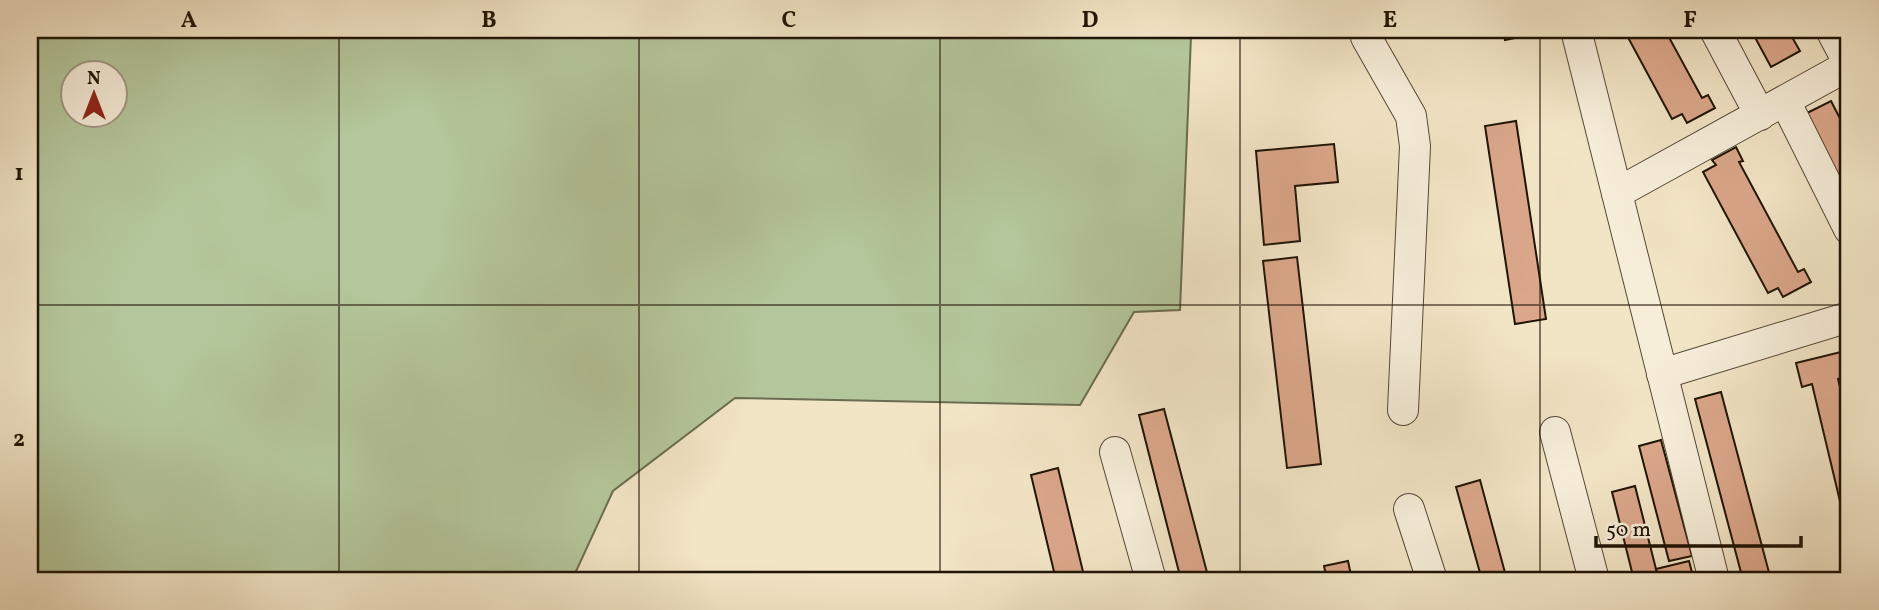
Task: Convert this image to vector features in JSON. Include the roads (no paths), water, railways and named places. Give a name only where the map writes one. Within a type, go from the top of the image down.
[{"type":"street","points":[[1367,30],[1366,37],[1410,117],[1415,146],[1403,410]]},
{"type":"street","points":[[1576,30],[1714,580]]},
{"type":"street","points":[[1715,30],[1773,108],[1849,229]]},
{"type":"street","points":[[1617,193],[1849,65],[1831,30]]},
{"type":"street","points":[[1662,374],[1849,317]]},
{"type":"street","points":[[1555,432],[1594,580]]},
{"type":"street","points":[[1115,452],[1151,580]]},
{"type":"street","points":[[1409,509],[1432,580]]}]
